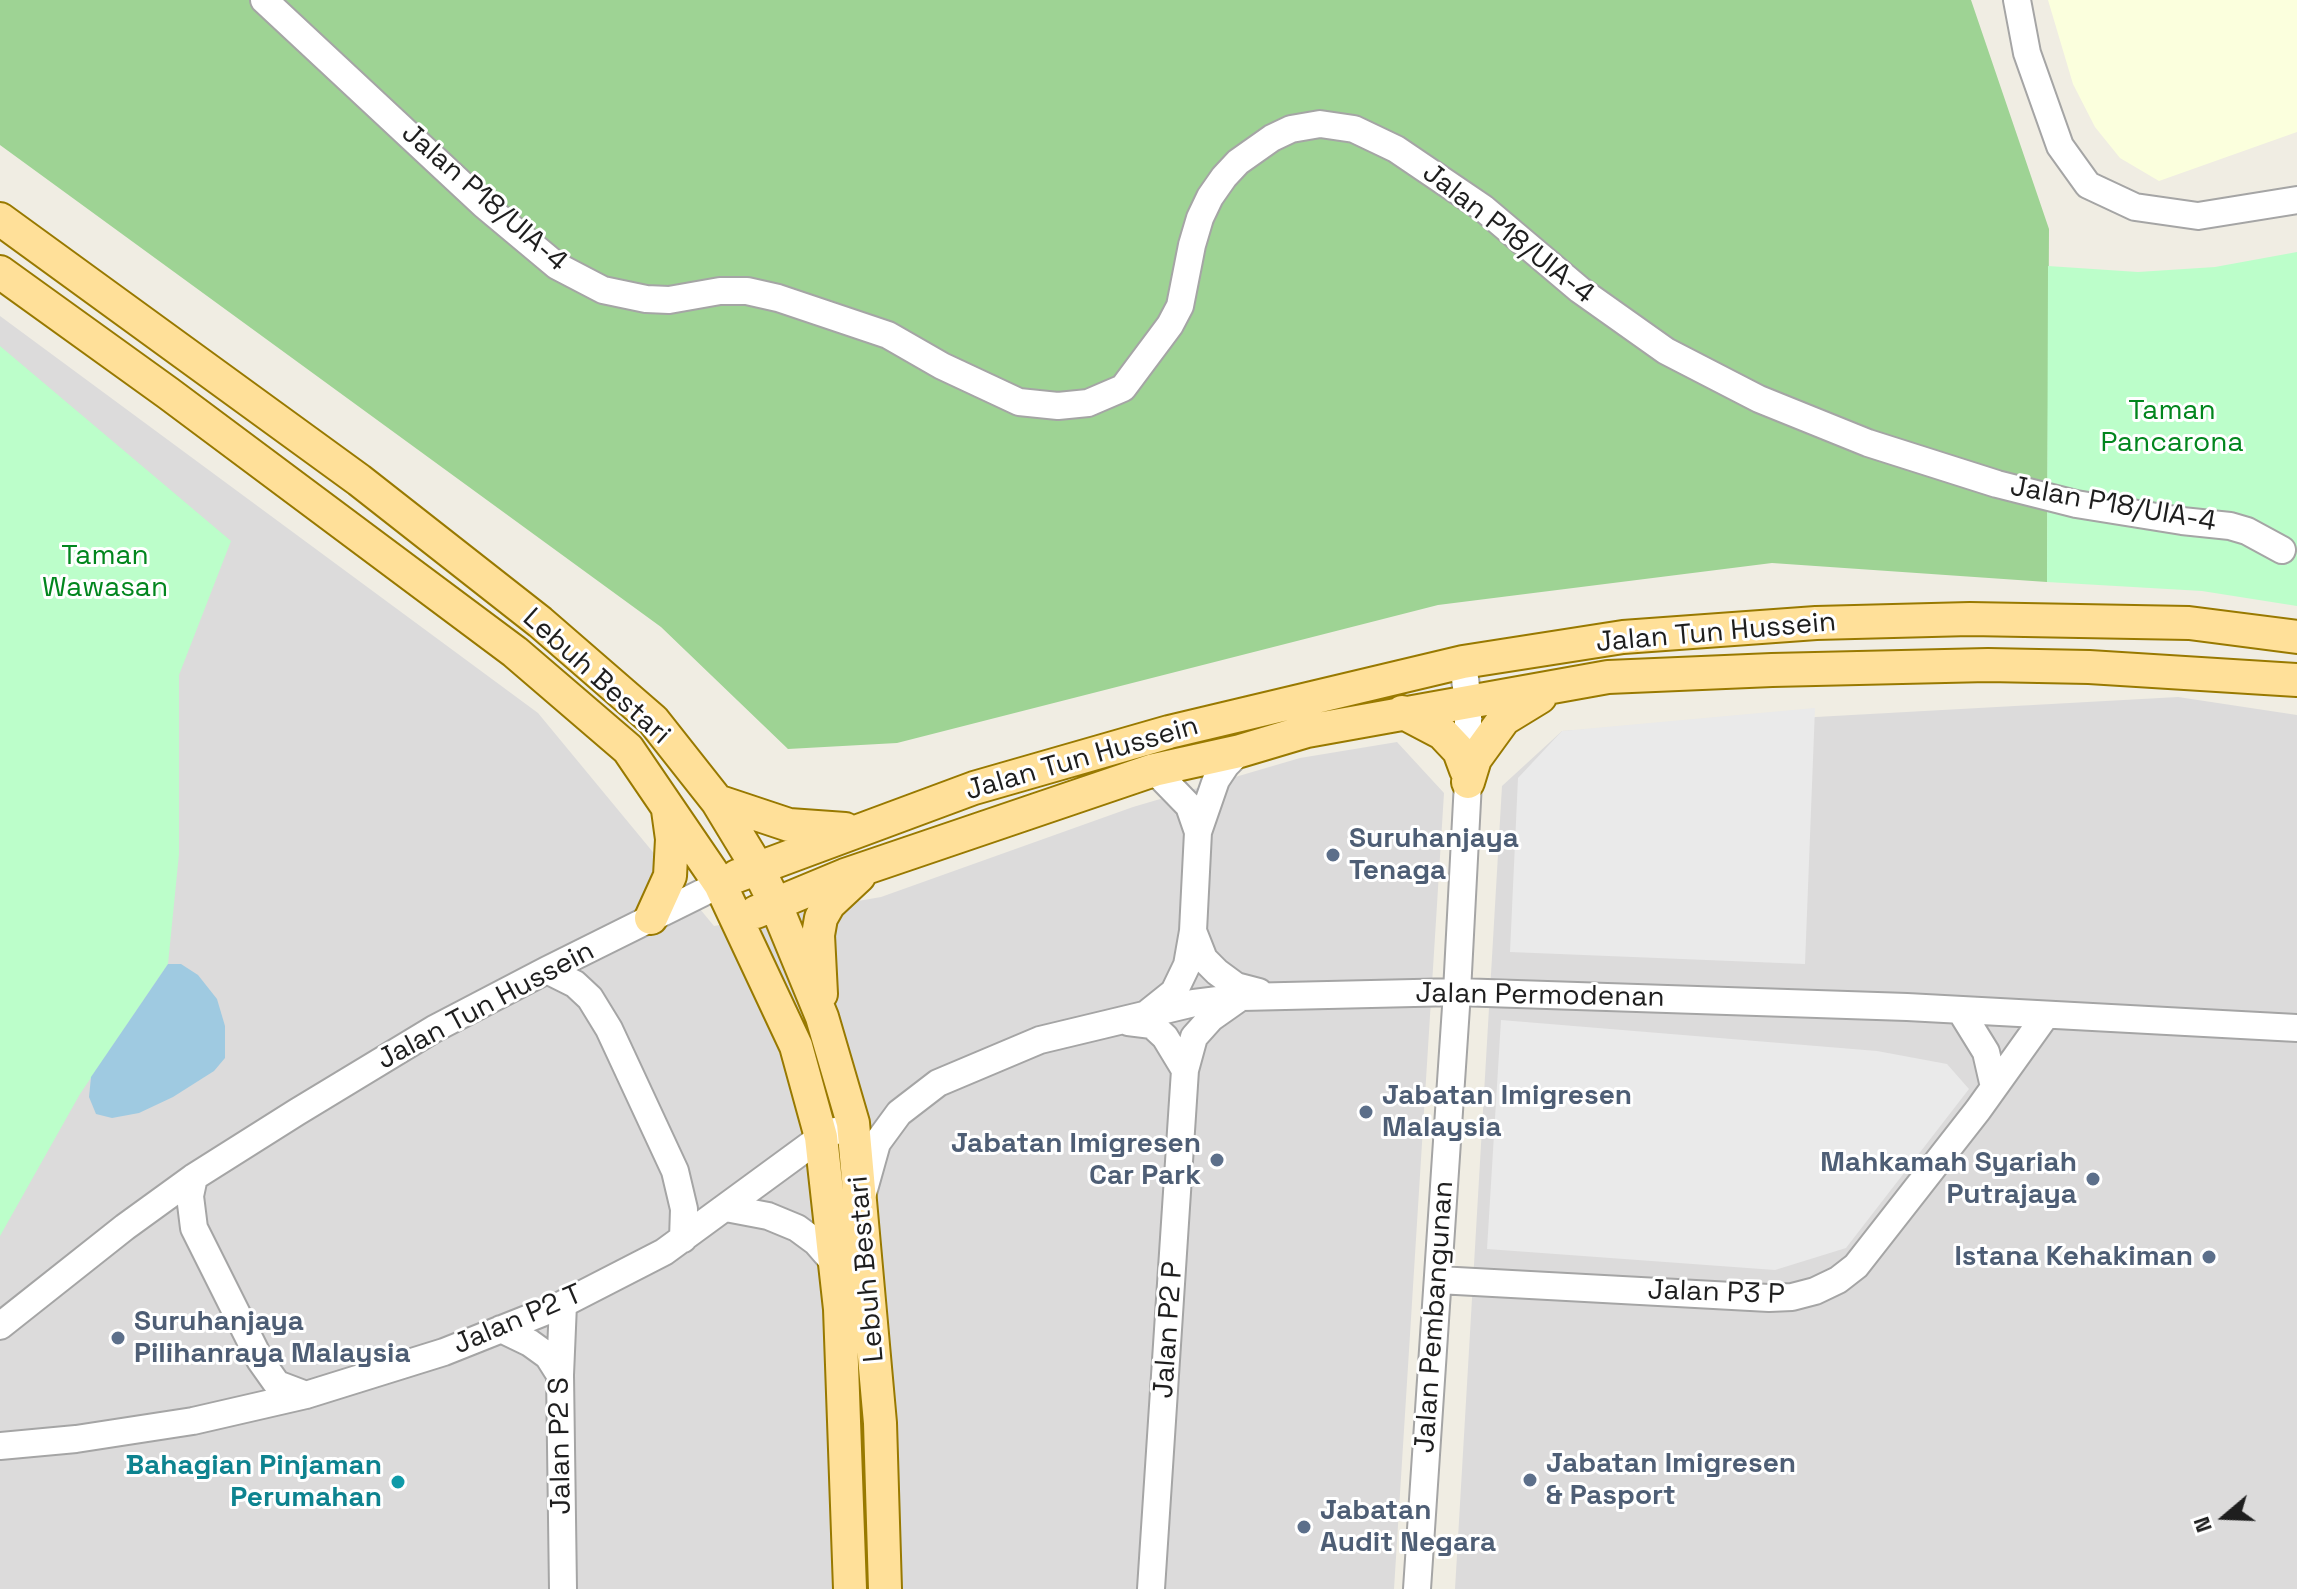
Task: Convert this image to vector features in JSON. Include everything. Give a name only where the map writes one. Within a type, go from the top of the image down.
[{"type":"main road","name":"Lebuh Bestari","points":[[0,219],[359,480],[540,622],[653,720],[717,801],[775,903],[822,1017],[853,1123],[862,1196],[880,1423],[885,1589]]},
{"type":"main road","name":"Lebuh Bestari","points":[[0,272],[515,652],[628,749],[720,884],[796,1046],[821,1137],[836,1265],[849,1502],[850,1589]]},
{"type":"main road","name":"Jalan Tun Hussein","points":[[720,884],[757,867],[974,788],[1169,732],[1463,662],[1623,637],[1816,623],[1970,619],[2189,623],[2297,637]]},
{"type":"main road","name":"Jalan Tun Hussein","points":[[738,921],[775,903],[906,855],[1154,770],[1240,751],[1307,731],[1608,677],[1988,665],[2089,667],[2297,680]]},
{"type":"main road","points":[[1467,776],[1475,759],[1504,719],[1541,696],[1608,677]]},
{"type":"main road","points":[[1402,712],[1442,733],[1459,751],[1467,776]]},
{"type":"main road","points":[[717,801],[789,825],[860,830]]},
{"type":"main road","points":[[651,918],[670,876],[672,839],[667,804]]},
{"type":"main road","points":[[822,1017],[818,935],[825,911],[843,889],[858,877],[906,855]]},
{"type":"street","name":"Jalan P18/UIA-4","points":[[264,0],[496,215],[557,266],[603,290],[658,300],[720,291],[747,291],[778,298],[888,335],[942,366],[1019,402],[1058,406],[1088,403],[1123,388],[1170,325],[1180,306],[1200,218],[1210,197],[1238,162],[1291,129],[1320,124],[1343,127],[1396,149],[1483,208],[1580,290],[1666,351],[1759,399],[1868,443],[1997,484],[2076,504],[2230,526],[2247,531],[2282,550]]},
{"type":"street","points":[[2017,0],[2027,53],[2060,146],[2088,185],[2135,207],[2198,216],[2297,200]]},
{"type":"street","name":"Jalan Pembangunan","points":[[1417,1589],[1457,992],[1467,776],[1468,703],[1463,662]]},
{"type":"street","points":[[1133,1018],[1174,992],[1187,965],[1193,931],[1198,832],[1216,780],[1240,751]]},
{"type":"street","points":[[1154,770],[1189,806],[1198,832]]},
{"type":"street","name":"Jalan Tun Hussein","points":[[0,1326],[194,1177],[434,1029],[720,884]]},
{"type":"street","points":[[1193,931],[1204,959],[1217,972],[1236,986],[1270,994]]},
{"type":"street","points":[[547,970],[575,984],[590,998],[609,1029],[675,1171],[684,1209],[683,1239]]},
{"type":"street","name":"Jalan Permodenan","points":[[862,1196],[877,1143],[899,1113],[938,1083],[1040,1040],[1194,1003],[1242,997],[1457,992],[1960,1010],[2290,1027]]},
{"type":"street","name":"Jalan P2 P","points":[[1151,1589],[1185,1070],[1194,1037],[1211,1018],[1242,997]]},
{"type":"street","points":[[1960,1010],[1986,1052],[1994,1087]]},
{"type":"street","name":"Jalan P3 P","points":[[1438,1280],[1769,1298],[1792,1297],[1815,1291],[1838,1280],[1856,1266],[2046,1015]]},
{"type":"street","points":[[1133,1018],[1152,1025],[1165,1037],[1185,1070]]},
{"type":"street","points":[[2290,1027],[2297,1050]]},
{"type":"street","name":"Jalan P2 T","points":[[5,1444],[76,1439],[193,1421],[306,1395],[444,1352],[563,1304],[664,1252],[821,1137],[853,1123]]},
{"type":"street","points":[[194,1177],[190,1196],[194,1228],[260,1360],[277,1384],[306,1395]]},
{"type":"street","points":[[726,1208],[768,1216],[797,1228],[816,1242],[836,1265]]},
{"type":"street","name":"Jalan P2 S","points":[[563,1304],[560,1375],[563,1589]]},
{"type":"street","points":[[501,1329],[548,1356],[560,1375]]},
{"type":"shaded area","points":[[2048,0],[2297,0],[2297,132],[2159,181],[2120,158],[2095,127],[2073,84]]},
{"type":"shaded area","points":[[0,316],[538,713],[714,926],[881,897],[1133,807],[1300,758],[1397,742],[1444,793],[1394,1589],[0,1589]]},
{"type":"shaded area","points":[[2178,697],[2297,715],[2297,1589],[1455,1589],[1502,786],[1562,731]]},
{"type":"shaded area","points":[[1815,708],[1805,964],[1510,952],[1518,778],[1562,731]]},
{"type":"shaded area","points":[[1501,1020],[1877,1051],[1947,1064],[1969,1089],[1846,1248],[1775,1270],[1487,1249]]},
{"type":"green space","points":[[0,0],[1971,0],[2049,229],[2047,582],[1772,563],[1438,605],[897,743],[788,749],[661,627],[0,145]]},
{"type":"green space","name":"Taman Pancarona","points":[[2297,252],[2297,606],[2202,591],[2047,582],[2048,266],[2138,272],[2215,267]]},
{"type":"green space","name":"Taman Wawasan","points":[[0,346],[231,541],[179,675],[179,854],[168,964],[80,1094],[0,1236]]},
{"type":"water","points":[[168,964],[181,964],[198,975],[217,999],[225,1026],[225,1058],[214,1071],[173,1097],[139,1113],[112,1118],[96,1114],[89,1097],[91,1077]]},
{"type":"place","name":"Suruhanjaya Tenaga","points":[[1333,855]]},
{"type":"place","name":"Jabatan Imigresen Malaysia","points":[[1366,1112]]},
{"type":"place","name":"Jabatan Imigresen Car Park","points":[[1217,1160]]},
{"type":"place","name":"Mahkamah Syariah Putrajaya","points":[[2093,1179]]},
{"type":"place","name":"Istana Kehakiman","points":[[2209,1257]]},
{"type":"place","name":"Suruhanjaya Pilihanraya Malaysia","points":[[118,1338]]},
{"type":"place","name":"Jabatan Imigresen & Pasport","points":[[1530,1480]]},
{"type":"place","name":"Bahagian Pinjaman Perumahan","points":[[398,1482]]},
{"type":"place","name":"Jabatan Audit Negara","points":[[1304,1527]]}]
